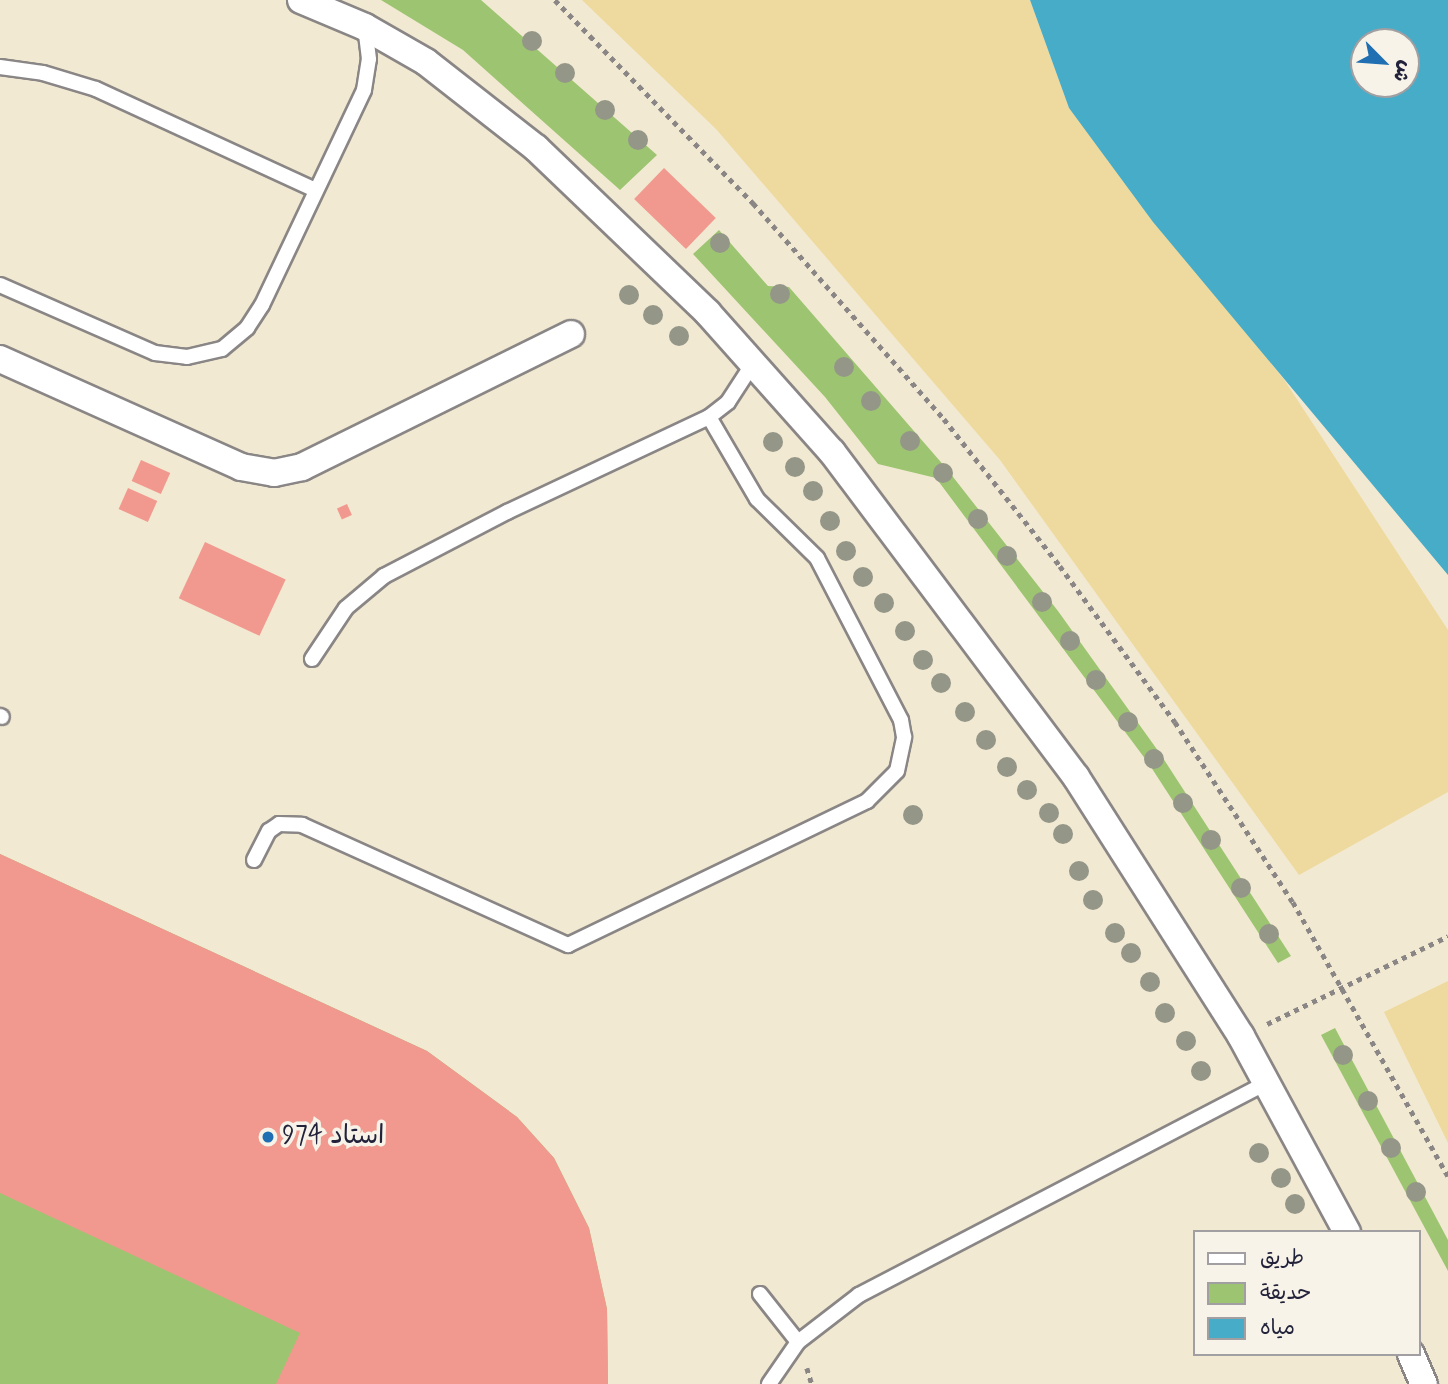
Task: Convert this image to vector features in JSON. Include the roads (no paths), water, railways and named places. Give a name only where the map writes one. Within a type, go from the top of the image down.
[{"type":"street","points":[[301,0],[365,27],[426,62],[536,148],[754,362],[832,452],[1076,777],[1241,1036],[1346,1230]]},
{"type":"street","points":[[0,359],[241,467],[274,473],[302,467],[571,334]]},
{"type":"street","points":[[1411,1356],[1424,1384]]},
{"type":"lane","points":[[0,285],[155,352],[187,358],[222,349],[247,328],[262,305],[364,90],[369,59],[365,27]]},
{"type":"lane","points":[[0,67],[44,73],[96,89],[316,190]]},
{"type":"lane","points":[[312,659],[346,608],[384,576],[507,512],[709,417],[735,393],[754,362]]},
{"type":"lane","points":[[254,860],[269,831],[279,824],[302,825],[568,945],[867,801],[897,771],[902,755],[901,720],[817,558],[757,499],[709,417]]},
{"type":"lane","points":[[769,1384],[798,1342],[859,1295],[1267,1083]]},
{"type":"lane","points":[[760,1294],[798,1342]]},
{"type":"water","points":[[1030,0],[1448,0],[1448,575],[1153,222],[1069,108]]},
{"type":"place","name":"استاد 974","points":[[268,1137]]}]
